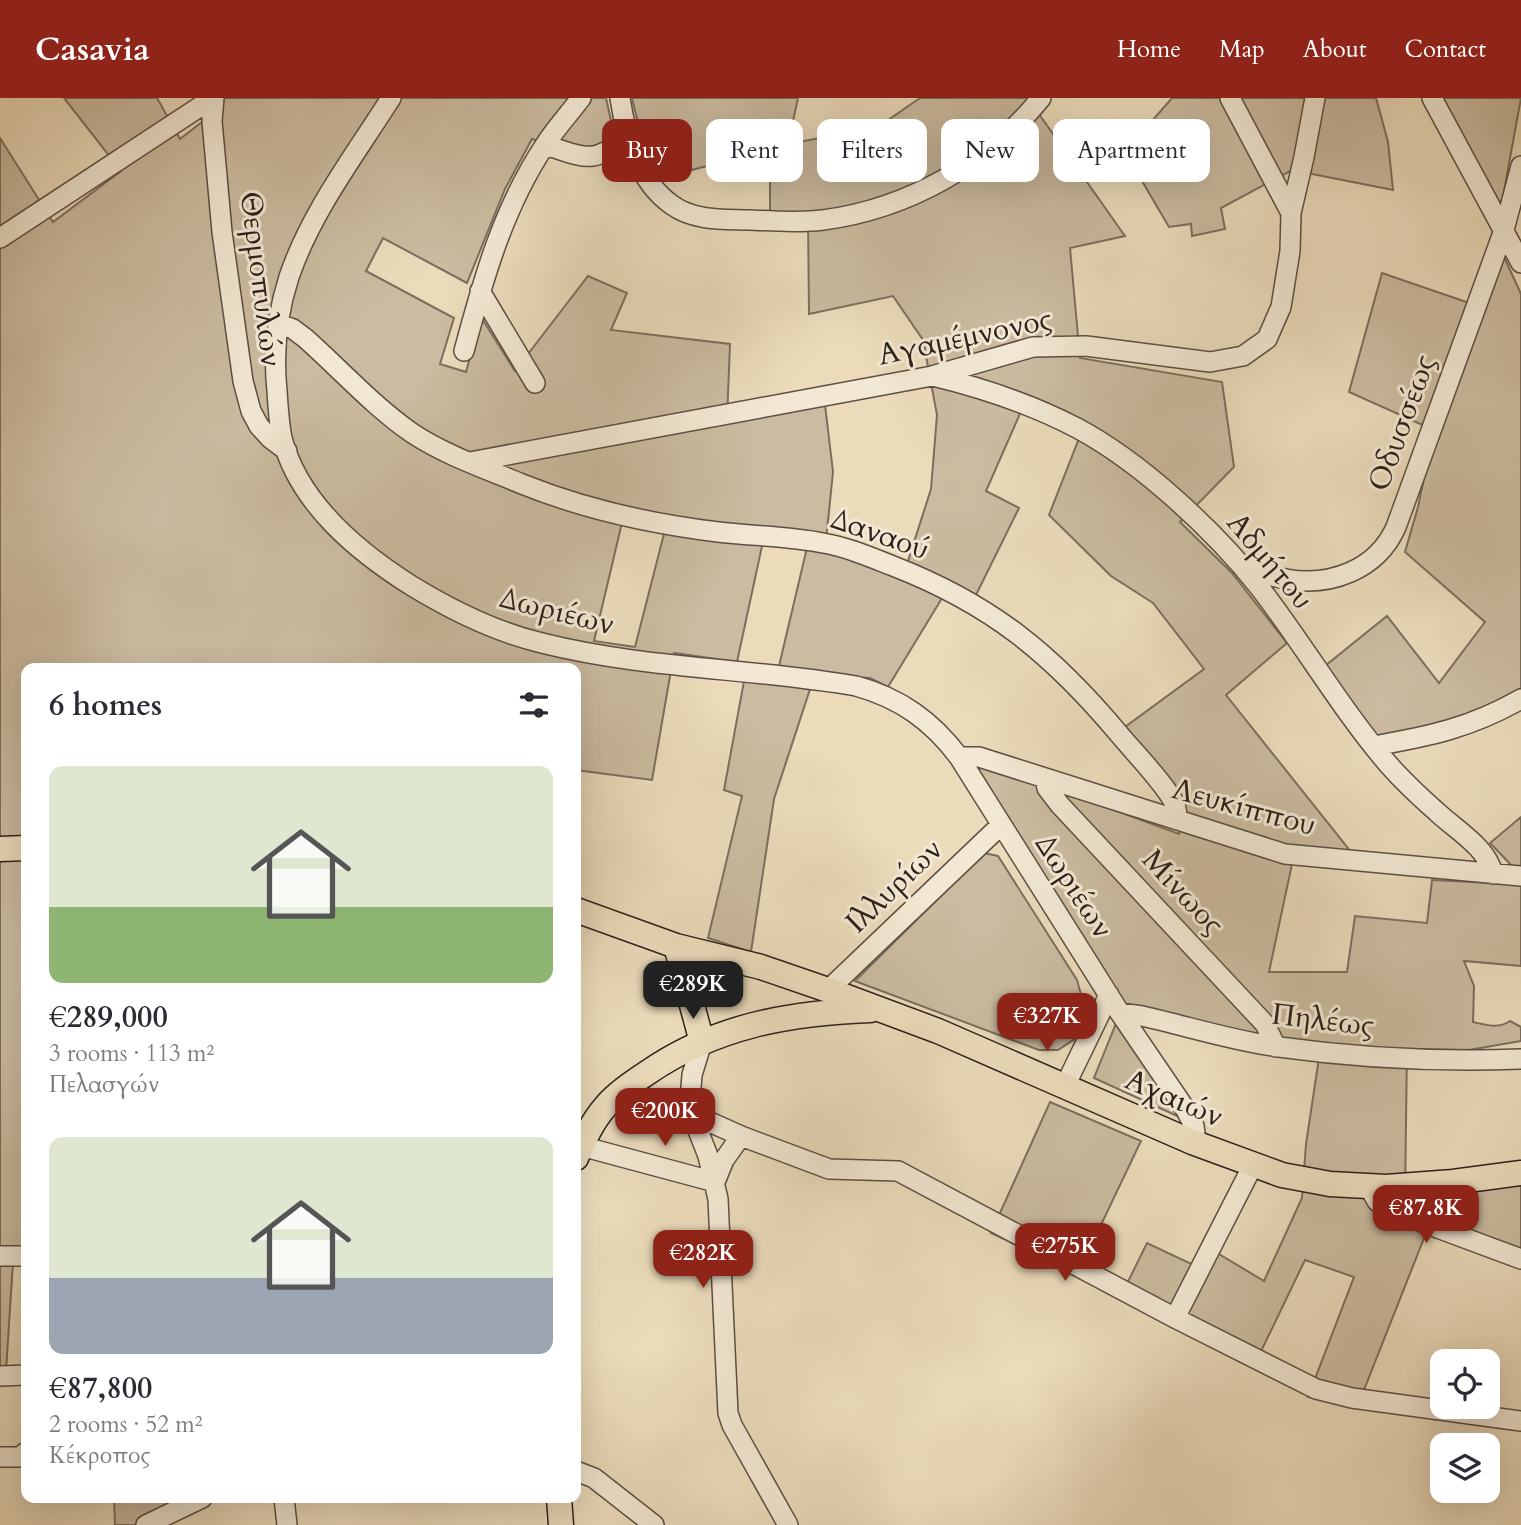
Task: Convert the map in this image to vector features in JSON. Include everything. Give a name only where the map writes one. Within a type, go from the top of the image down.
[{"type":"main road","points":[[0,849],[21,848]]},
{"type":"main road","points":[[581,911],[676,946],[761,967],[882,1010]]},
{"type":"main road","points":[[676,946],[702,1042]]},
{"type":"main road","name":"Αχαιών","points":[[581,1148],[596,1119],[624,1090],[659,1065],[702,1042],[741,1027],[780,1018],[813,1013],[882,1010],[938,1031],[1192,1142],[1253,1165],[1311,1182],[1369,1187],[1443,1183],[1521,1173]]},
{"type":"main road","points":[[559,1503],[561,1525]]},
{"type":"street","points":[[0,238],[214,98]]},
{"type":"street","name":"Θερμοπυλών","points":[[214,98],[212,121],[222,232],[243,382],[251,411],[260,426],[287,452]]},
{"type":"street","name":"Δωριέων","points":[[391,98],[315,220],[294,264],[278,323],[275,355],[281,430],[287,452],[307,490],[326,516],[346,537],[403,580],[474,620],[527,639],[579,652],[841,684],[871,690],[897,701],[918,715],[959,757],[1109,995],[1191,1118],[1195,1133],[1192,1142]]},
{"type":"street","points":[[464,351],[480,291],[505,221],[545,145],[581,98]]},
{"type":"street","points":[[620,98],[624,119]]},
{"type":"street","points":[[649,182],[680,210],[699,217],[805,222],[865,212],[936,183],[993,146],[1041,98]]},
{"type":"street","points":[[1230,98],[1291,213]]},
{"type":"street","name":"Αγαμέμνονος","points":[[470,462],[932,376],[1042,345],[1086,346],[1210,362],[1243,356],[1267,339],[1277,320],[1290,251],[1291,213],[1315,98]]},
{"type":"street","points":[[1432,98],[1521,263]]},
{"type":"street","points":[[545,145],[586,158],[602,154]]},
{"type":"street","name":"Οδυσσέως","points":[[1238,563],[1287,580],[1319,580],[1357,570],[1371,561],[1383,548],[1396,527],[1504,230],[1521,166]]},
{"type":"street","points":[[480,291],[535,383]]},
{"type":"street","name":"Δαναού","points":[[278,323],[305,338],[412,432],[470,462],[542,491],[625,515],[692,528],[842,547],[919,576],[971,602],[1030,641],[1065,674],[1117,731],[1172,798],[1177,820]]},
{"type":"street","name":"Αδμήτου","points":[[932,376],[998,393],[1058,419],[1092,437],[1158,485],[1238,563],[1271,603],[1374,746],[1412,789],[1480,851],[1490,864],[1493,874]]},
{"type":"street","points":[[1374,746],[1457,729],[1486,718],[1521,699]]},
{"type":"street","name":"Λευκίππου","points":[[959,757],[979,757],[1272,851],[1296,856],[1521,876]]},
{"type":"street","name":"Μίνωος","points":[[1045,779],[1047,788],[1060,805],[1265,1024],[1276,1047]]},
{"type":"street","name":"Ιλλυρίων","points":[[828,990],[1000,825]]},
{"type":"street","points":[[1065,1086],[1109,995]]},
{"type":"street","name":"Πηλέως","points":[[1121,1013],[1276,1047],[1386,1058],[1448,1061],[1521,1059]]},
{"type":"street","points":[[702,1042],[691,1085],[692,1114],[715,1182],[722,1254],[728,1413],[732,1425],[788,1525]]},
{"type":"street","points":[[624,1090],[692,1114],[828,1169],[898,1171],[1290,1378],[1324,1392],[1521,1421]]},
{"type":"street","points":[[715,1182],[724,1160],[741,1136]]},
{"type":"street","points":[[581,1152],[715,1182]]},
{"type":"street","points":[[1175,1318],[1253,1165]]},
{"type":"street","points":[[1369,1187],[1377,1201],[1392,1211],[1521,1259]]},
{"type":"street","points":[[0,1256],[21,1256]]},
{"type":"street","points":[[0,1376],[21,1375]]},
{"type":"street","points":[[0,1457],[21,1456]]},
{"type":"street","points":[[581,1473],[594,1478],[654,1525]]},
{"type":"street","points":[[146,1525],[192,1503]]},
{"type":"street","points":[[285,1503],[287,1525]]},
{"type":"shaded area","points":[[64,98],[157,98],[180,139],[220,108],[222,98],[606,98],[611,119],[602,119],[602,152],[567,150],[532,139],[505,189],[467,283],[383,238],[366,271],[454,318],[440,364],[466,372],[481,317],[515,371],[588,276],[627,293],[611,330],[730,344],[727,420],[825,405],[833,472],[825,550],[907,564],[931,489],[937,415],[923,340],[893,296],[809,314],[808,214],[770,212],[770,182],[803,182],[803,141],[817,139],[817,182],[927,182],[927,119],[890,119],[920,98],[1039,98],[1034,107],[1053,134],[1053,182],[1087,182],[1125,236],[1070,248],[1080,358],[1222,382],[1234,467],[1180,522],[1232,573],[1287,643],[1226,695],[1351,852],[1295,850],[1269,972],[1347,972],[1355,916],[1427,923],[1432,880],[1512,884],[1513,867],[1490,843],[1521,817],[1521,966],[1464,961],[1474,986],[1473,1022],[1497,1026],[1510,1021],[1521,1027],[1521,1041],[1463,1051],[1407,1049],[1405,1196],[1457,1194],[1521,1184],[1521,1252],[1432,1218],[1358,1405],[1308,1397],[1354,1277],[1305,1260],[1253,1368],[1120,1298],[1147,1243],[1202,1269],[1212,1250],[1264,1281],[1302,1198],[1306,1144],[1319,1058],[1314,1044],[1123,1007],[1177,1116],[1094,1078],[1123,1006],[973,770],[982,766],[1011,772],[1179,834],[1185,804],[1125,727],[1204,669],[1153,603],[1111,576],[1049,515],[1085,423],[1026,400],[986,491],[1019,508],[976,595],[950,585],[888,687],[870,678],[815,674],[774,799],[751,952],[708,938],[742,796],[724,790],[744,681],[775,683],[810,535],[765,532],[737,662],[674,653],[652,780],[581,771],[581,663],[21,663],[21,1247],[14,1247],[6,1371],[0,1371],[0,138],[53,222],[121,171]],"holes":[[[625,510],[668,518],[635,647],[594,641]]]},
{"type":"shaded area","points":[[632,98],[798,98],[793,119],[706,119],[706,166],[692,170],[692,119],[637,119]]},
{"type":"shaded area","points":[[1172,98],[1376,98],[1388,142],[1393,190],[1292,170],[1221,208],[1225,229],[1192,236],[1191,224],[1169,227],[1143,182],[1210,182],[1210,119],[1154,119]]},
{"type":"shaded area","points":[[1441,98],[1521,98],[1500,213]]},
{"type":"shaded area","points":[[1500,248],[1521,294],[1521,688],[1472,717],[1379,742],[1325,666],[1387,616],[1439,683],[1485,622],[1405,552],[1418,507],[1434,430],[1349,392],[1382,273],[1478,306]]},
{"type":"shaded area","points":[[984,853],[998,856],[1077,980],[1086,1013],[1079,1036],[1058,1050],[1039,1050],[855,981]]},
{"type":"shaded area","points":[[1050,1102],[1141,1141],[1078,1273],[991,1233]]},
{"type":"shaded area","points":[[114,1503],[178,1503],[136,1525],[115,1525]]}]
